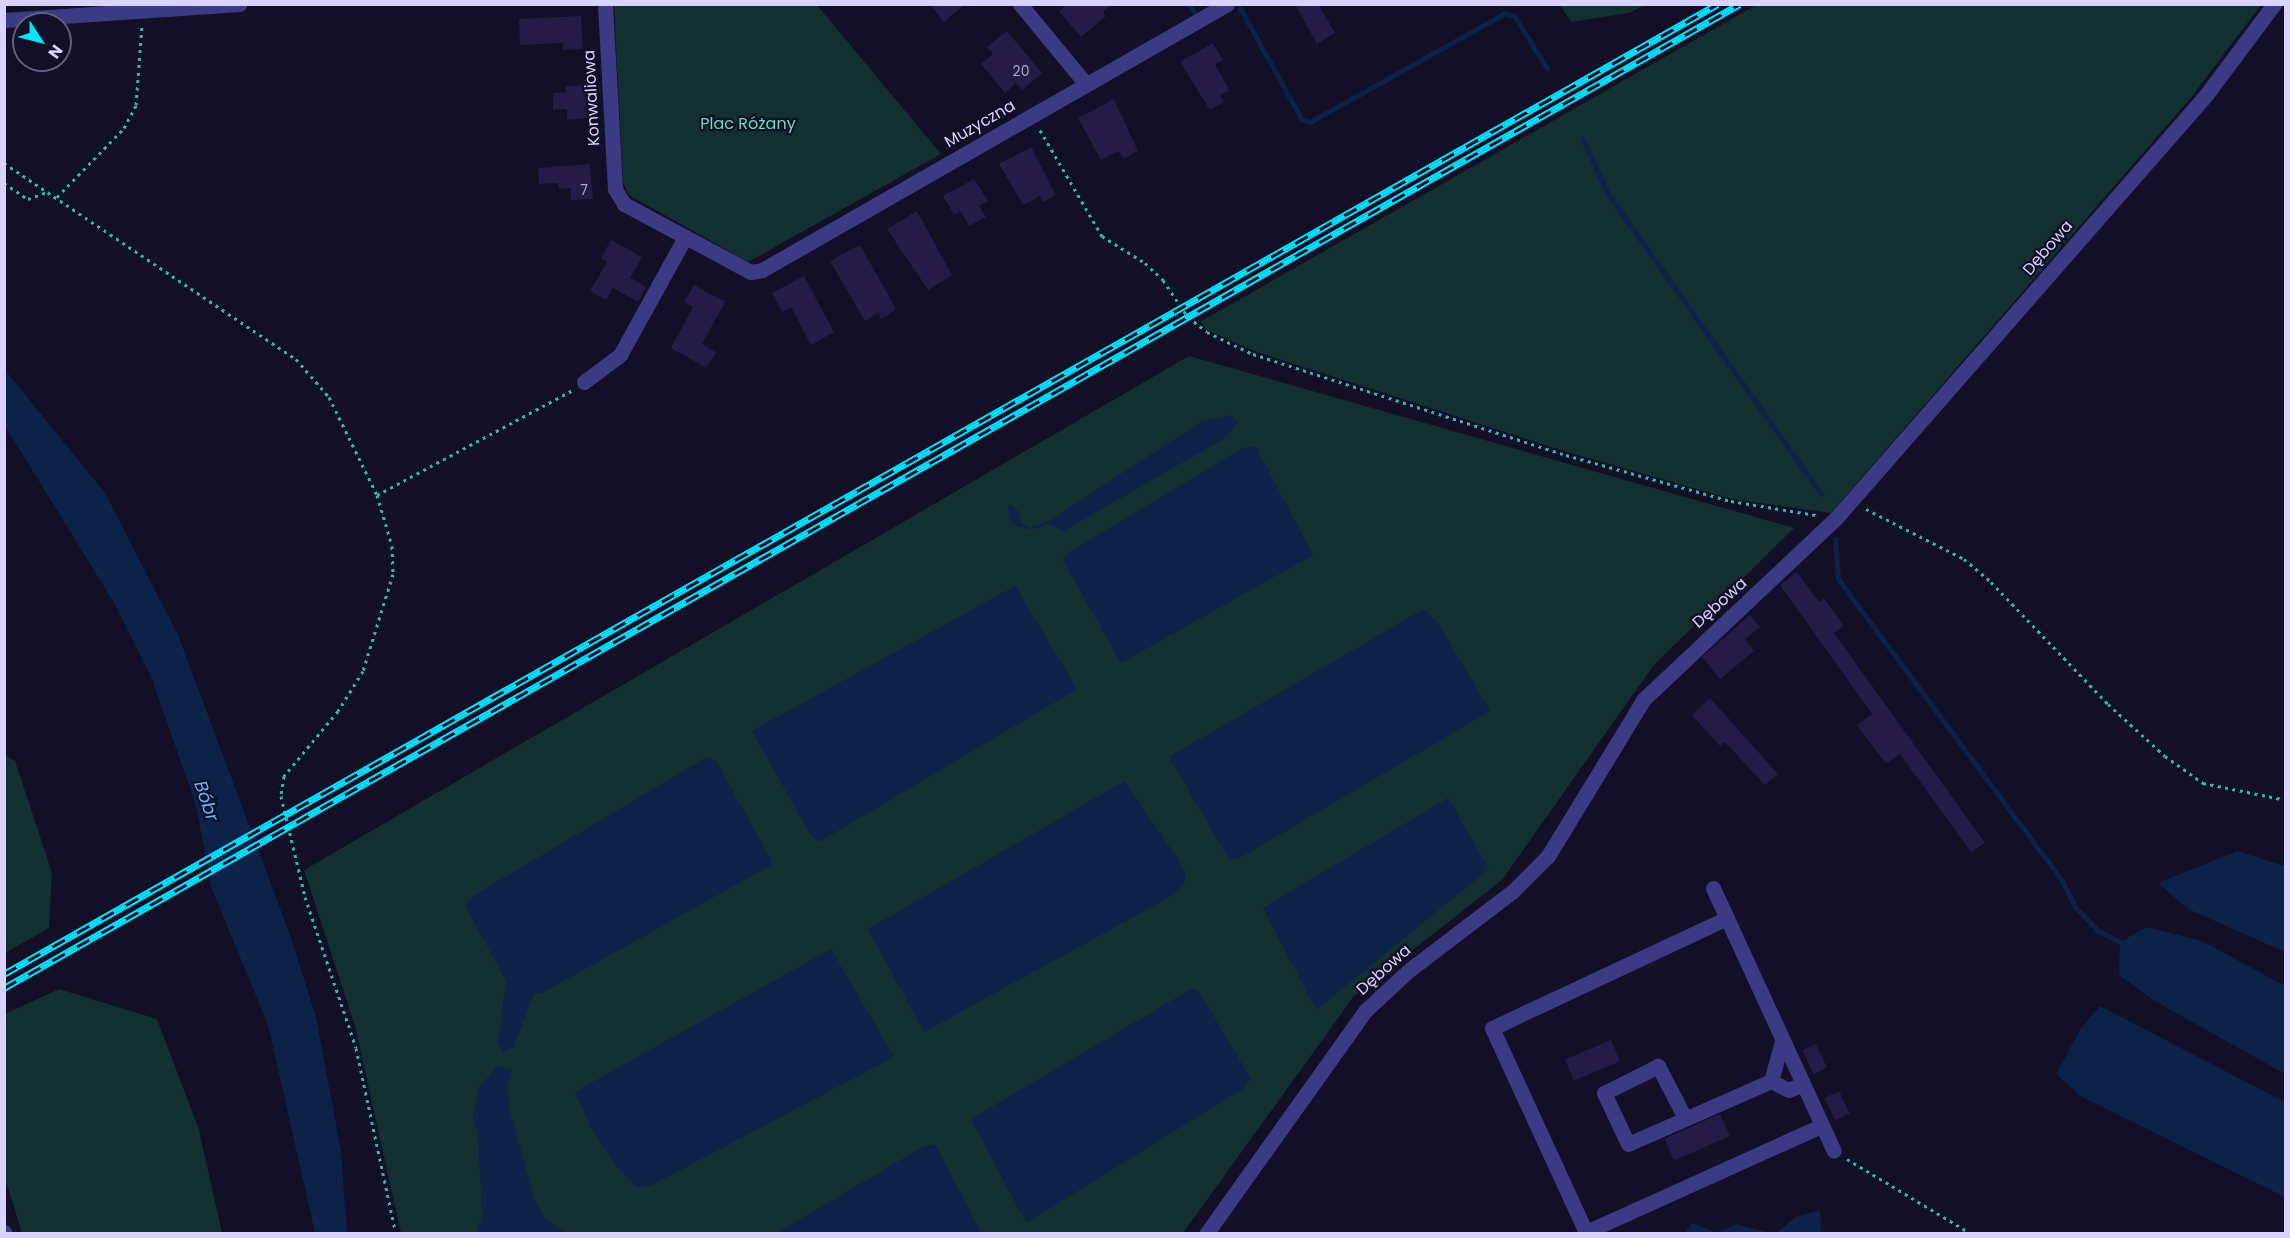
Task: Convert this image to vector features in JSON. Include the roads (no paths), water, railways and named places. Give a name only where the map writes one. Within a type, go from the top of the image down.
[{"type":"street","points":[[4,20],[140,8],[239,4]]},
{"type":"street","name":"Konwaliowa","points":[[605,4],[615,189],[624,204],[684,239]]},
{"type":"street","points":[[1020,4],[1086,84]]},
{"type":"street","name":"Muzyczna","points":[[684,239],[751,272],[762,270],[1227,4]]},
{"type":"street","name":"Dębowa","points":[[1206,1233],[1366,1010],[1408,971],[1514,891],[1548,856],[1644,699],[1837,517],[2206,95],[2274,4]]},
{"type":"street","points":[[584,382],[620,355],[684,239]]},
{"type":"street","points":[[1713,888],[1834,1150]]},
{"type":"street","points":[[1727,918],[1492,1028],[1587,1232],[1821,1126]]},
{"type":"street","points":[[1771,1081],[1782,1041]]},
{"type":"street","points":[[1685,1118],[1658,1066],[1604,1093],[1628,1144],[1771,1081],[1789,1090],[1802,1084]]},
{"type":"water","name":"Bóbr","points":[[5,370],[105,493],[178,635],[290,935],[316,1017],[341,1151],[347,1233],[315,1233],[268,1025],[212,889],[195,802],[151,677],[113,601],[5,426]]},
{"type":"water","points":[[1230,415],[1238,422],[1225,438],[1063,531],[1049,524],[1031,530],[1014,525],[1010,519],[1008,506],[1011,505],[1019,512],[1021,523],[1030,528],[1049,521],[1202,421]]},
{"type":"water","points":[[1256,447],[1313,555],[1121,663],[1063,560],[1070,552],[1243,448]]},
{"type":"water","points":[[1015,586],[1077,689],[819,842],[810,834],[752,731]]},
{"type":"water","points":[[1424,609],[1438,623],[1490,711],[1238,859],[1229,859],[1169,757]]},
{"type":"water","points":[[707,757],[717,762],[773,864],[542,993],[534,993],[514,1047],[504,1052],[498,1043],[506,981],[465,905],[473,896]]},
{"type":"water","points":[[1125,781],[1185,870],[1185,883],[1175,894],[924,1032],[868,929]]},
{"type":"water","points":[[1448,798],[1489,869],[1316,1010],[1263,908]]},
{"type":"water","points":[[2237,851],[2285,866],[2285,952],[2188,909],[2158,883]]},
{"type":"water","points":[[2147,927],[2202,941],[2285,986],[2285,1074],[2153,1000],[2119,975],[2120,942]]},
{"type":"water","points":[[831,949],[894,1057],[652,1185],[636,1187],[614,1163],[590,1126],[575,1092]]},
{"type":"water","points":[[1191,989],[1198,990],[1251,1079],[1244,1088],[1026,1223],[971,1119]]},
{"type":"water","points":[[2100,1006],[2285,1102],[2285,1197],[2082,1097],[2056,1074],[2081,1028]]},
{"type":"water","points":[[498,1066],[512,1070],[507,1088],[510,1111],[536,1204],[546,1219],[565,1233],[477,1233],[482,1215],[478,1134],[473,1118],[479,1087]]},
{"type":"water","points":[[936,1145],[981,1233],[777,1233],[924,1146]]},
{"type":"water","points":[[1820,1211],[1821,1233],[1776,1233],[1797,1216]]},
{"type":"water","points":[[1692,1223],[1718,1233],[1685,1233]]},
{"type":"water","points":[[1736,1224],[1771,1233],[1718,1233]]},
{"type":"waterway","points":[[1188,4],[1195,13]]},
{"type":"waterway","points":[[1240,8],[1302,120],[1310,122],[1505,13],[1514,16],[1547,68]]},
{"type":"waterway","points":[[1582,138],[1608,194],[1821,494]]},
{"type":"waterway","points":[[1835,539],[1838,579],[2061,879],[2075,907],[2097,930],[2120,942]]},
{"type":"railway","points":[[4,974],[1718,4]]},
{"type":"railway","points":[[4,988],[1740,4]]},
{"type":"park label","name":"Plac Różany","points":[[748,124]]}]
